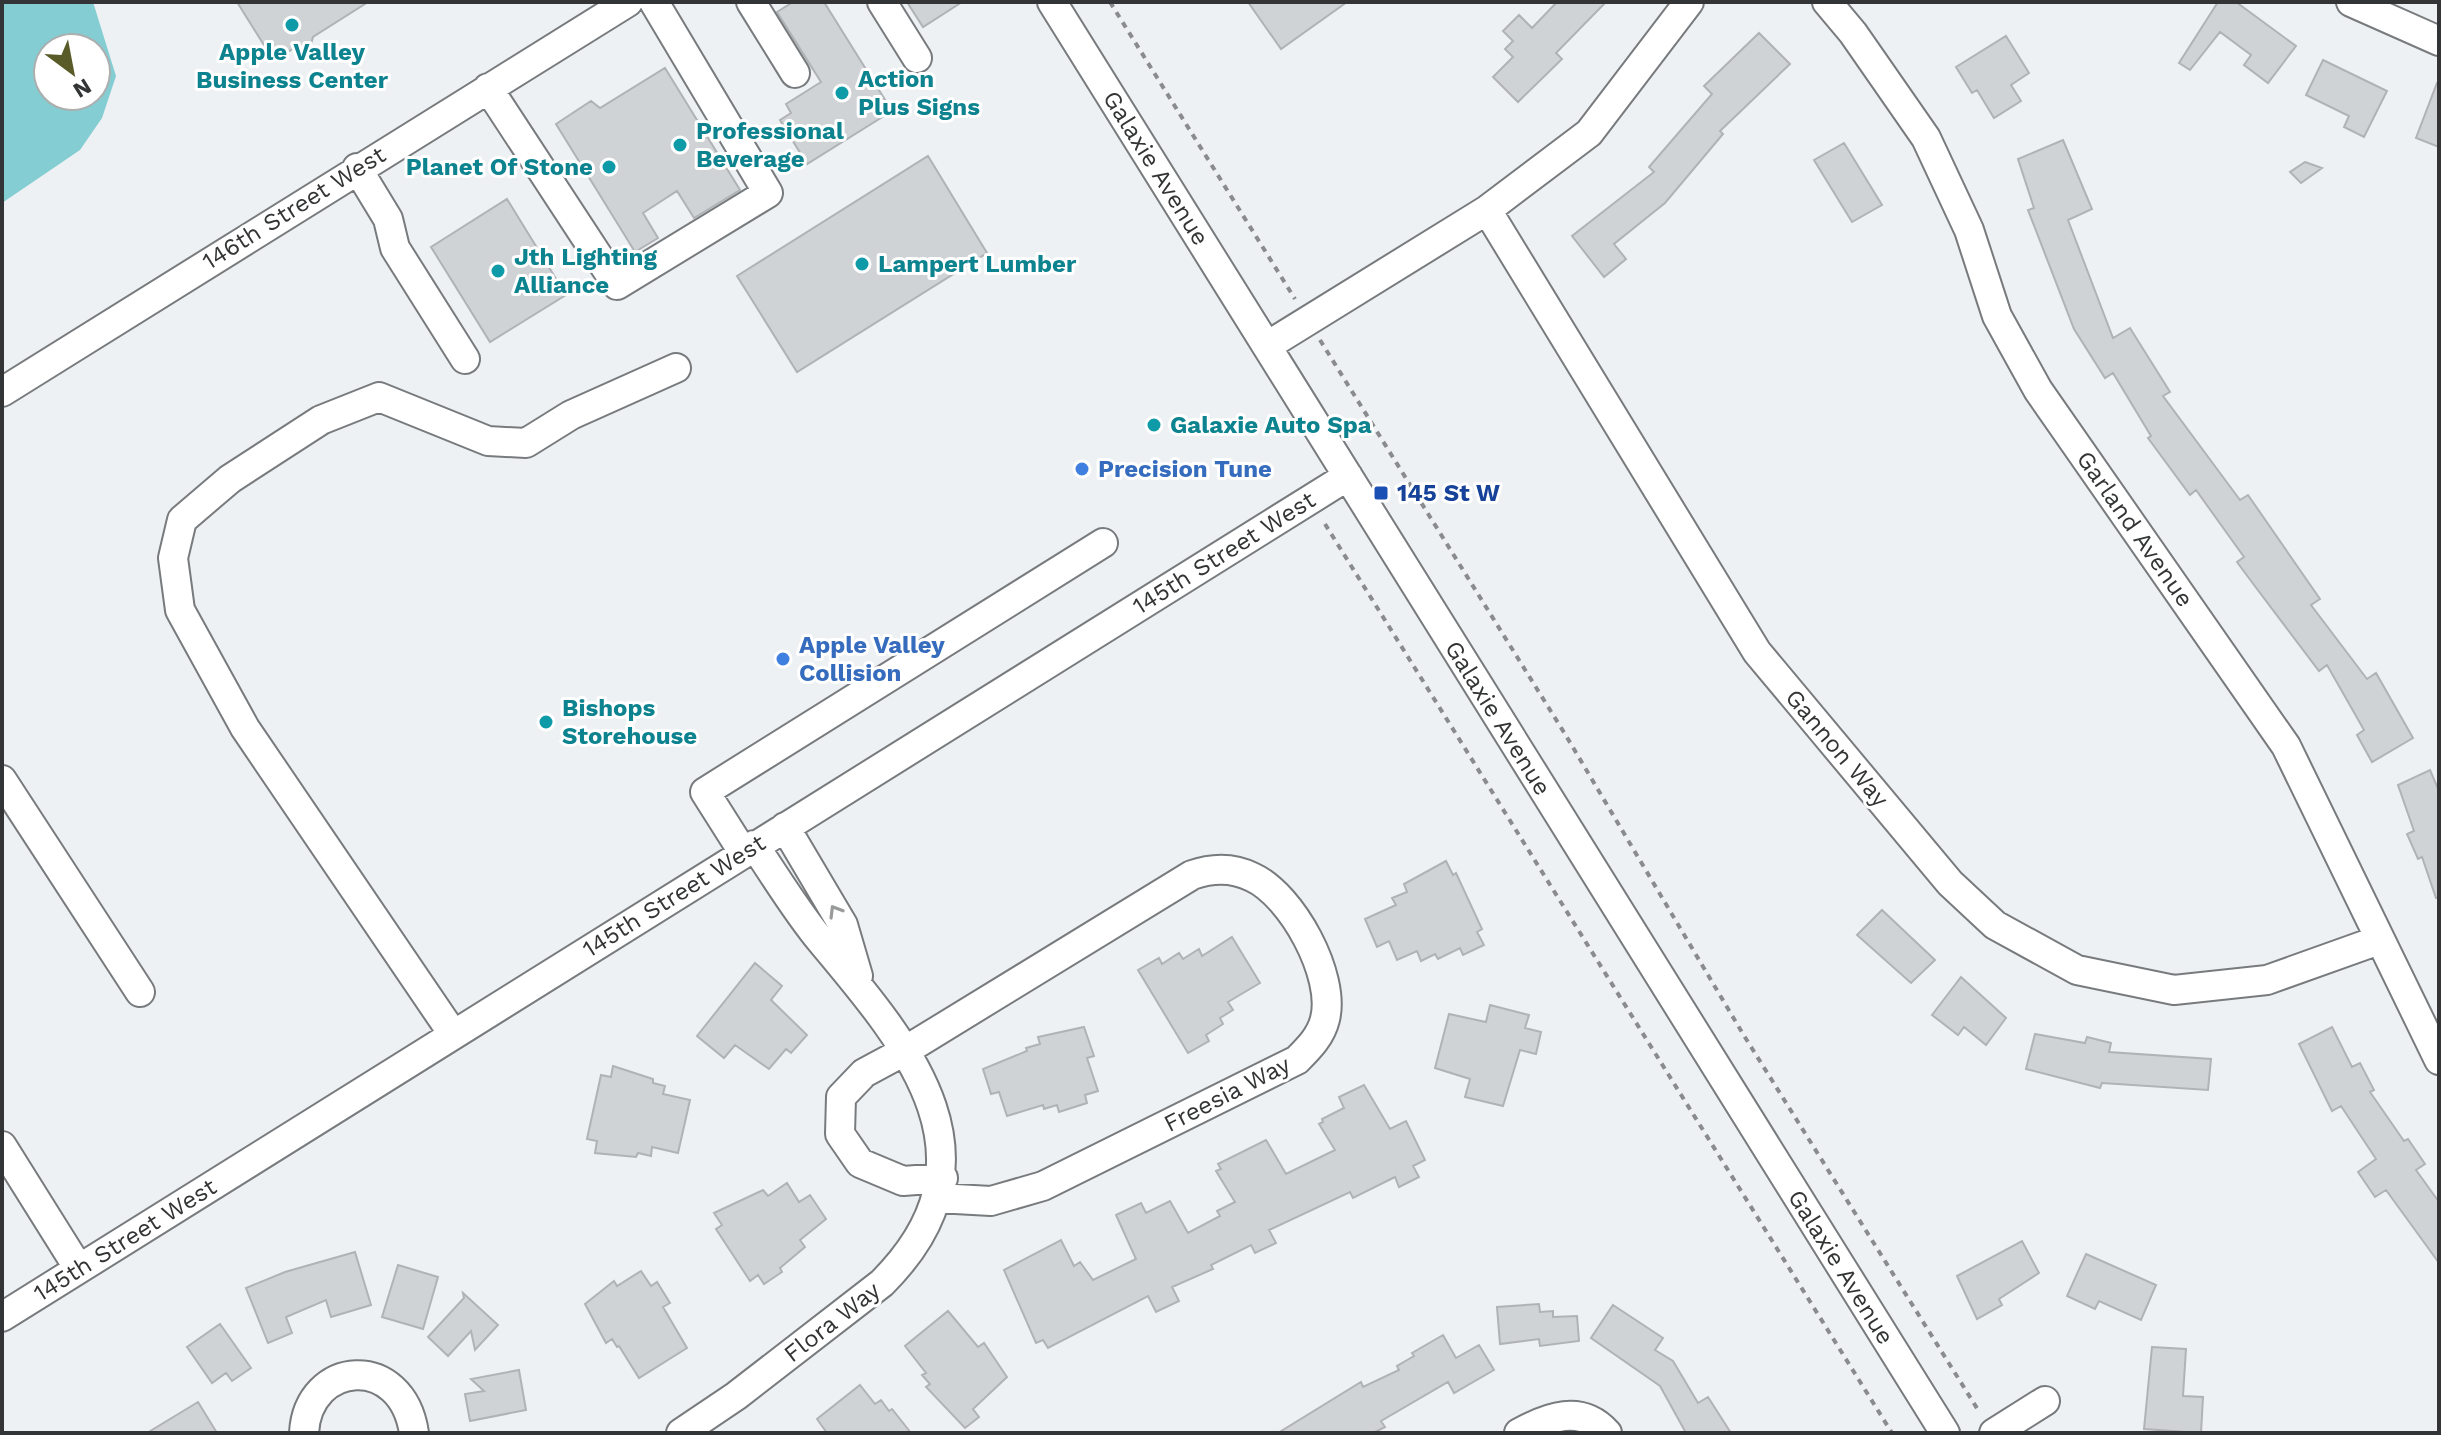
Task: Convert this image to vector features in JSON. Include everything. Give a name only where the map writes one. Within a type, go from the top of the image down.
[{"type":"street","name":"146th Street West","points":[[2,392],[357,168],[628,2]]},
{"type":"street","points":[[488,88],[617,285],[768,193],[654,2]]},
{"type":"street","points":[[751,2],[795,73]]},
{"type":"street","points":[[882,2],[917,58]]},
{"type":"street","name":"Galaxie Avenue","points":[[1052,2],[1945,1433]]},
{"type":"street","points":[[1267,346],[1487,210],[1589,133],[1689,2]]},
{"type":"street","name":"Garland Avenue","points":[[1827,2],[1853,33],[1926,138],[1969,230],[1997,316],[2038,390],[2286,746],[2439,1060]]},
{"type":"street","points":[[2351,2],[2439,41]]},
{"type":"street","points":[[357,168],[388,219],[395,248],[465,359]]},
{"type":"street","name":"Gannon Way","points":[[1487,210],[1757,652],[1950,883],[1995,925],[2077,970],[2174,990],[2267,980],[2379,940]]},
{"type":"street","points":[[453,1034],[245,728],[180,610],[173,558],[182,520],[230,479],[321,420],[379,397],[488,441],[526,443],[571,415],[676,368]]},
{"type":"street","name":"145th Street West","points":[[2,1317],[1348,476]]},
{"type":"street","name":"Flora Way","points":[[681,1433],[736,1396],[882,1283],[930,1223],[940,1188],[941,1136],[933,1106],[903,1052],[861,985],[819,939],[705,792],[1103,543]]},
{"type":"street","points":[[2,780],[140,992]]},
{"type":"street","name":"Flora Way","points":[[785,827],[843,925],[861,985]]},
{"type":"street","name":"Freesia Way","points":[[903,1052],[1177,882],[1206,870],[1222,869],[1252,877],[1278,896],[1317,957],[1328,988],[1325,1020],[1319,1035],[1297,1060],[1283,1068],[1018,1196],[991,1201],[940,1188]]},
{"type":"street","points":[[903,1052],[864,1073],[841,1097],[840,1134],[860,1163],[903,1181],[940,1188]]},
{"type":"street","points":[[2,1146],[79,1269]]},
{"type":"street","points":[[304,1433],[305,1415],[318,1394],[331,1383],[371,1376],[389,1384],[404,1401],[414,1433]]},
{"type":"street","points":[[1989,1426],[2045,1401]]},
{"type":"street","points":[[1519,1433],[1560,1416],[1581,1416],[1607,1433]]},
{"type":"path","points":[[1110,2],[1565,734],[1743,1034],[1989,1426]]},
{"type":"path","points":[[1325,524],[1892,1433]]},
{"type":"water","points":[[2,2],[93,2],[102,32],[32,32],[32,112],[104,112],[80,150],[2,203]]},
{"type":"water","points":[[112,63],[116,76],[112,88]]},
{"type":"building","name":"Apple Valley Business Center","points":[[237,2],[368,2],[313,37],[309,51],[294,48],[274,61]]},
{"type":"building","name":"Action Plus Signs","points":[[793,2],[824,2],[892,111],[807,164],[780,120],[791,113],[786,104],[821,82],[777,12]]},
{"type":"building","points":[[907,2],[962,2],[923,27]]},
{"type":"building","points":[[1248,2],[1347,2],[1281,49]]},
{"type":"building","points":[[1557,2],[1606,2],[1556,53],[1562,59],[1518,102],[1493,77],[1513,57],[1505,49],[1513,41],[1503,31],[1519,15],[1532,28]]},
{"type":"building","points":[[2218,2],[2236,2],[2296,46],[2268,83],[2244,65],[2251,55],[2220,32],[2190,70],[2179,63]]},
{"type":"building","points":[[1759,33],[1790,64],[1720,131],[1723,134],[1665,203],[1614,244],[1626,259],[1604,277],[1572,236],[1654,172],[1649,167],[1712,94],[1704,86]]},
{"type":"building","points":[[2006,36],[2029,73],[2011,85],[2021,101],[1994,118],[1977,90],[1972,93],[1956,67]]},
{"type":"building","points":[[2323,60],[2387,91],[2364,137],[2344,127],[2349,116],[2306,95]]},
{"type":"building","points":[[665,68],[740,190],[694,218],[677,191],[643,213],[658,238],[635,252],[556,124],[591,101],[600,108]]},
{"type":"building","points":[[2439,83],[2439,147],[2416,138]]},
{"type":"building","points":[[2063,140],[2092,209],[2068,220],[2113,338],[2130,328],[2170,392],[2163,396],[2240,500],[2248,495],[2320,599],[2311,605],[2367,679],[2376,673],[2413,738],[2372,762],[2357,735],[2364,730],[2327,665],[2319,671],[2254,585],[2237,562],[2244,557],[2196,490],[2190,495],[2148,438],[2151,436],[2113,373],[2105,378],[2074,329],[2028,210],[2034,208],[2018,159]]},
{"type":"building","points":[[1844,143],[1882,205],[1852,222],[1814,160]]},
{"type":"building","name":"Lampert Lumber","points":[[928,156],[987,253],[797,372],[737,276]]},
{"type":"building","points":[[2305,162],[2322,168],[2301,183],[2290,172]]},
{"type":"building","name":"Jth Lighting Alliance","points":[[507,199],[566,295],[490,342],[431,247]]},
{"type":"building","points":[[2430,770],[2439,791],[2439,898],[2436,898],[2422,857],[2418,859],[2407,834],[2414,831],[2398,785]]},
{"type":"building","points":[[1446,861],[1453,875],[1456,873],[1482,929],[1477,932],[1484,945],[1463,955],[1460,948],[1438,959],[1435,954],[1421,961],[1417,951],[1397,960],[1389,941],[1377,947],[1365,919],[1396,905],[1392,898],[1407,892],[1404,884]]},
{"type":"building","points":[[1882,910],[1935,960],[1911,983],[1857,935]]},
{"type":"building","points":[[1232,937],[1260,983],[1228,1002],[1233,1010],[1220,1018],[1223,1024],[1206,1035],[1209,1041],[1188,1053],[1138,970],[1159,958],[1162,964],[1179,953],[1183,959],[1199,949],[1202,956]]},
{"type":"building","points":[[755,963],[782,986],[771,1000],[807,1035],[791,1053],[786,1049],[769,1069],[735,1045],[724,1058],[697,1036]]},
{"type":"building","points":[[1961,977],[2006,1018],[1986,1045],[1964,1027],[1958,1035],[1932,1015]]},
{"type":"building","points":[[1490,1005],[1529,1015],[1525,1028],[1541,1032],[1536,1054],[1520,1050],[1503,1106],[1465,1097],[1470,1079],[1435,1068],[1449,1014],[1486,1022]]},
{"type":"building","points":[[1084,1027],[1094,1056],[1087,1058],[1098,1091],[1085,1095],[1087,1103],[1059,1112],[1057,1105],[1044,1109],[1043,1105],[1007,1116],[999,1092],[991,1094],[983,1069],[1040,1044],[1038,1037]]},
{"type":"building","points":[[2332,1027],[2352,1067],[2360,1063],[2374,1090],[2370,1092],[2404,1141],[2408,1139],[2425,1164],[2416,1170],[2439,1202],[2439,1263],[2386,1190],[2375,1197],[2358,1172],[2376,1159],[2341,1106],[2332,1111],[2299,1044]]},
{"type":"building","points":[[2035,1034],[2085,1043],[2087,1037],[2111,1043],[2109,1052],[2211,1059],[2208,1090],[2102,1083],[2100,1088],[2026,1069]]},
{"type":"building","points":[[613,1066],[653,1079],[653,1083],[665,1086],[663,1094],[690,1100],[678,1153],[652,1147],[651,1156],[595,1153],[597,1141],[587,1139],[601,1075],[611,1077]]},
{"type":"building","points":[[1364,1085],[1390,1129],[1406,1121],[1425,1160],[1413,1166],[1419,1177],[1399,1187],[1395,1177],[1353,1198],[1350,1192],[1269,1230],[1276,1243],[1255,1253],[1251,1245],[1211,1265],[1213,1269],[1172,1287],[1179,1301],[1156,1312],[1148,1296],[1048,1348],[1043,1340],[1036,1343],[1004,1270],[1061,1240],[1074,1266],[1080,1262],[1093,1280],[1136,1259],[1116,1215],[1141,1203],[1146,1213],[1170,1201],[1188,1233],[1220,1216],[1217,1211],[1235,1202],[1216,1171],[1221,1169],[1218,1164],[1266,1140],[1286,1174],[1335,1150],[1319,1124],[1323,1122],[1322,1119],[1344,1108],[1339,1097]]},
{"type":"building","points":[[787,1183],[799,1202],[810,1195],[826,1219],[800,1240],[805,1247],[780,1268],[782,1272],[764,1284],[758,1275],[750,1281],[716,1229],[722,1225],[714,1213],[763,1190],[768,1196]]},
{"type":"building","points":[[2022,1241],[2039,1273],[1999,1299],[2002,1305],[1977,1319],[1957,1276]]},
{"type":"building","points":[[355,1252],[371,1305],[331,1317],[326,1300],[286,1317],[292,1333],[268,1343],[246,1288],[285,1272]]},
{"type":"building","points":[[2086,1254],[2156,1285],[2141,1320],[2099,1301],[2095,1309],[2067,1296]]},
{"type":"building","points":[[398,1265],[438,1277],[423,1329],[382,1317]]},
{"type":"building","points":[[641,1271],[651,1286],[657,1282],[670,1303],[663,1307],[687,1348],[639,1378],[619,1346],[612,1339],[606,1343],[585,1304],[614,1281],[617,1286]]},
{"type":"building","points":[[463,1293],[498,1325],[475,1350],[471,1331],[448,1356],[428,1337],[464,1298]]},
{"type":"building","points":[[1539,1304],[1540,1312],[1553,1311],[1553,1317],[1577,1316],[1579,1341],[1540,1346],[1539,1339],[1500,1344],[1497,1307]]},
{"type":"building","points":[[1613,1305],[1663,1338],[1655,1350],[1673,1361],[1698,1403],[1708,1397],[1731,1433],[1686,1433],[1660,1386],[1591,1338]]},
{"type":"building","points":[[948,1311],[978,1347],[984,1343],[1007,1377],[973,1409],[979,1417],[965,1428],[926,1387],[930,1384],[922,1375],[926,1373],[905,1346]]},
{"type":"building","points":[[220,1324],[251,1368],[232,1381],[226,1373],[212,1383],[187,1347]]},
{"type":"building","points":[[1443,1335],[1456,1358],[1479,1345],[1494,1370],[1454,1393],[1448,1382],[1381,1421],[1385,1427],[1373,1433],[1278,1433],[1361,1382],[1363,1387],[1399,1370],[1397,1366],[1414,1356],[1412,1353]]},
{"type":"building","points":[[2152,1347],[2186,1349],[2183,1396],[2203,1397],[2201,1433],[2144,1429]]},
{"type":"building","points":[[519,1370],[526,1410],[470,1421],[465,1394],[484,1391],[471,1379]]},
{"type":"building","points":[[860,1385],[875,1404],[881,1400],[889,1411],[892,1409],[911,1433],[827,1433],[817,1419]]},
{"type":"building","points":[[198,1402],[217,1433],[147,1433]]},
{"type":"place","name":"Apple Valley Business Center","points":[[292,25]]},
{"type":"place","name":"Action Plus Signs","points":[[842,93]]},
{"type":"place","name":"Professional Beverage","points":[[680,145]]},
{"type":"place","name":"Planet Of Stone","points":[[609,167]]},
{"type":"place","name":"Lampert Lumber","points":[[862,264]]},
{"type":"place","name":"Jth Lighting Alliance","points":[[498,271]]},
{"type":"place","name":"Galaxie Auto Spa","points":[[1154,425]]},
{"type":"place","name":"Precision Tune","points":[[1082,469]]},
{"type":"place","name":"145 St W","points":[[1381,493]]},
{"type":"place","name":"Apple Valley Collision","points":[[783,659]]},
{"type":"place","name":"Bishops Storehouse","points":[[546,722]]}]
